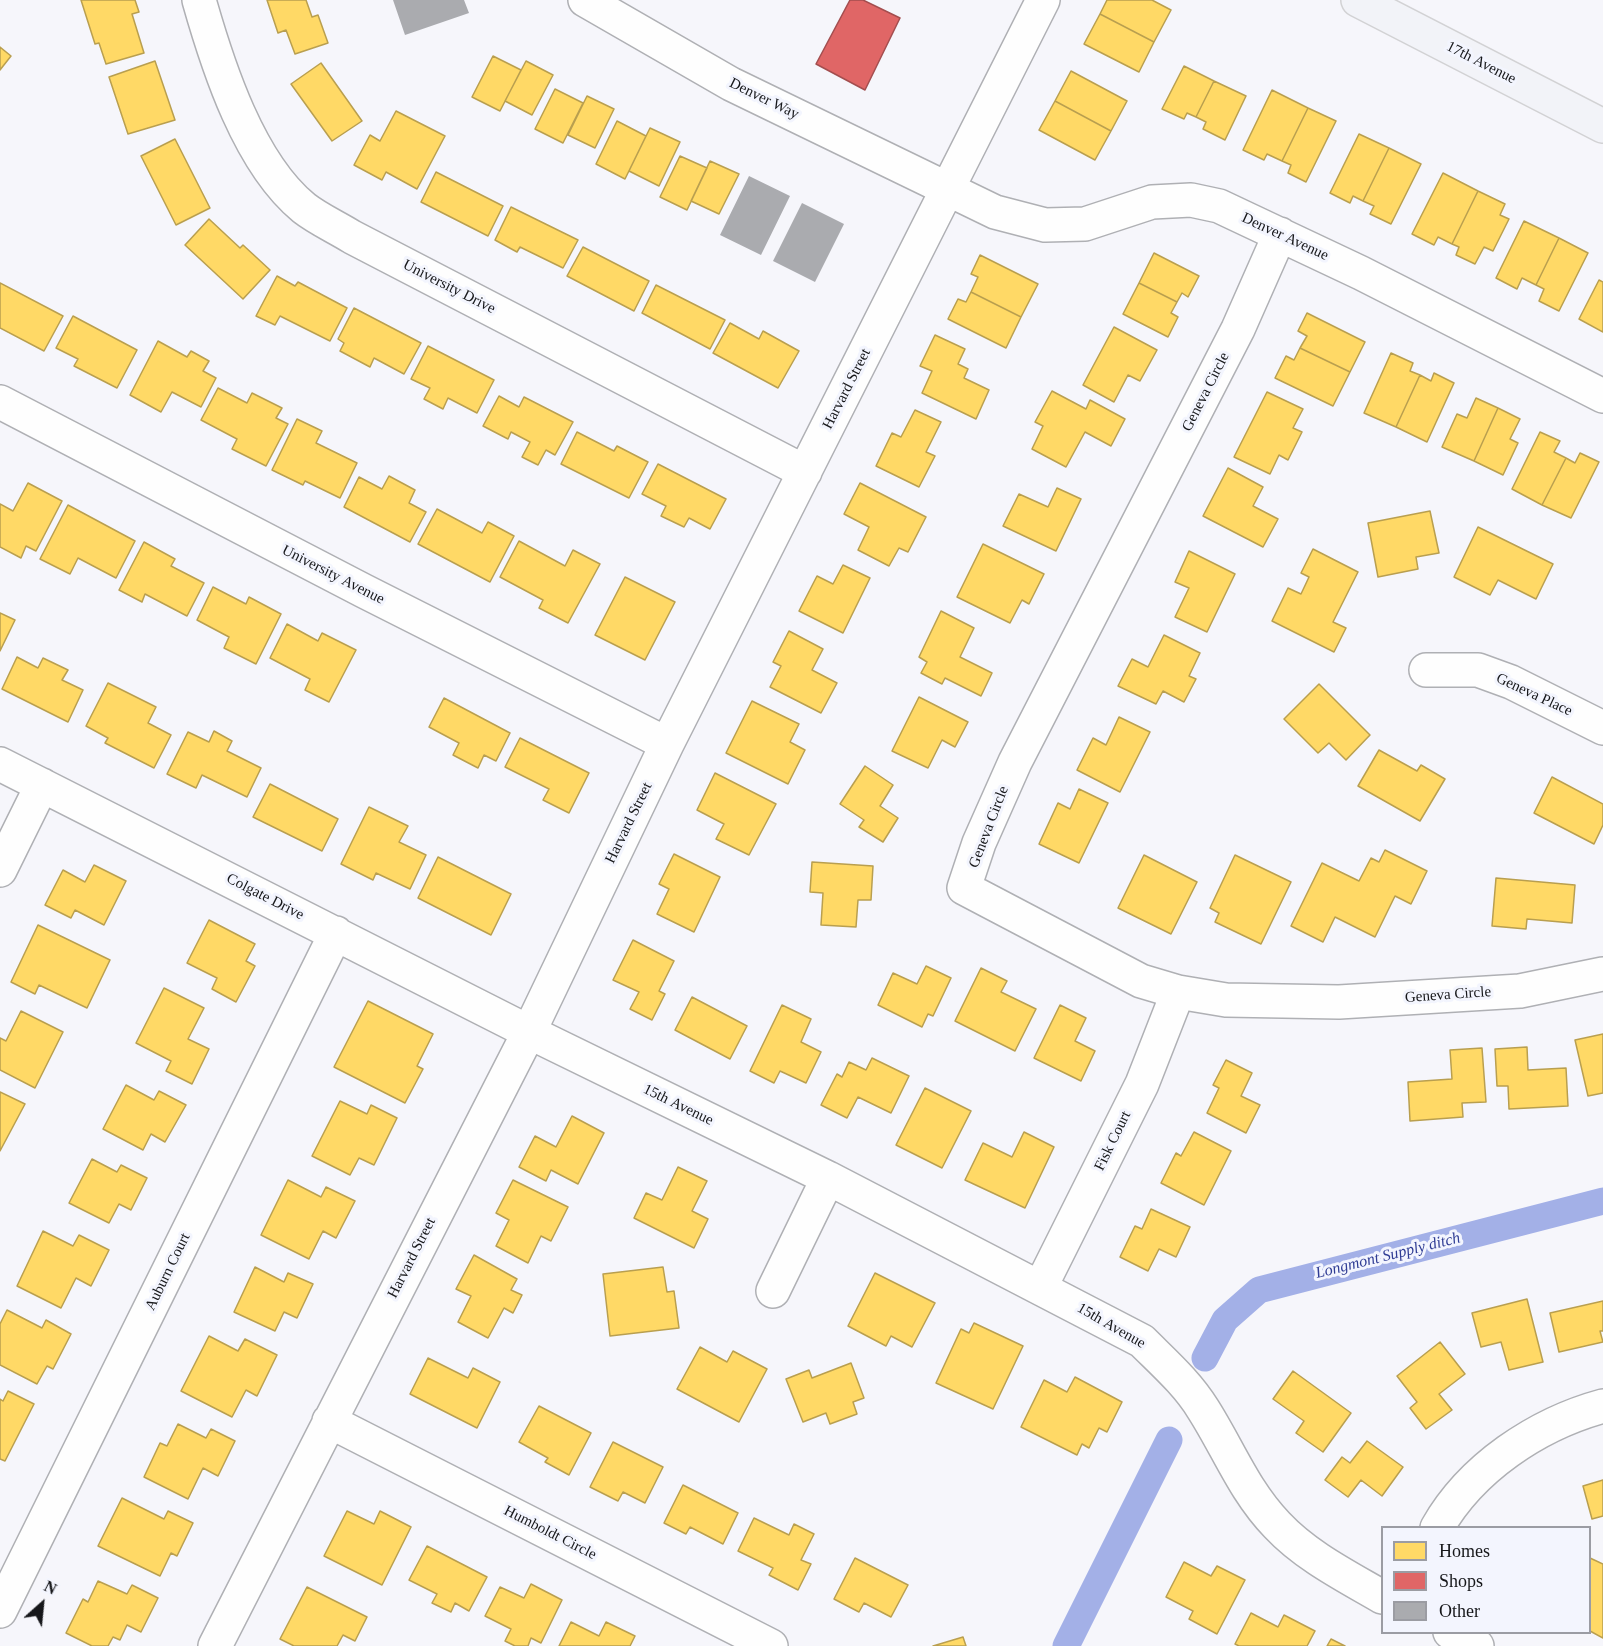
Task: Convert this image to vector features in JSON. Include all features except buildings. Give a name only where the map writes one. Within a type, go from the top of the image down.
[{"type":"main road","name":"17th Avenue","points":[[1358,0],[1603,126]]},
{"type":"street","name":"University Drive","points":[[198,0],[210,38],[253,144],[275,178],[305,208],[352,237],[805,472]]},
{"type":"street","name":"Denver Way","points":[[585,0],[731,84],[949,188]]},
{"type":"street","name":"Harvard Street","points":[[215,1646],[529,1032],[667,744],[1043,0]]},
{"type":"street","name":"Denver Avenue","points":[[949,188],[995,212],[1045,225],[1085,224],[1152,202],[1191,200],[1219,206],[1280,234],[1603,396]]},
{"type":"street","name":"Geneva Circle","points":[[1280,234],[1238,329],[1015,762],[979,843],[964,888],[1141,981],[1178,992],[1226,1000],[1339,1002],[1520,991],[1603,974]]},
{"type":"street","name":"University Avenue","points":[[0,402],[364,591],[667,744]]},
{"type":"street","name":"Geneva Place","points":[[1426,670],[1478,669],[1511,682],[1603,728]]},
{"type":"street","name":"Colgate Drive","points":[[0,764],[529,1032]]},
{"type":"street","points":[[0,870],[42,785]]},
{"type":"street","name":"Auburn Court","points":[[0,1611],[336,933]]},
{"type":"street","name":"Fisk Court","points":[[1041,1286],[1142,1084],[1178,992]]},
{"type":"street","name":"15th Avenue","points":[[529,1032],[828,1178],[1041,1286],[1142,1341],[1179,1377],[1203,1408],[1245,1485],[1277,1526],[1321,1561],[1381,1597]]},
{"type":"street","points":[[773,1291],[828,1178]]},
{"type":"street","points":[[1438,1526],[1446,1512],[1485,1468],[1532,1435],[1584,1411],[1603,1406]]},
{"type":"street","name":"Humboldt Circle","points":[[329,1421],[771,1646]]},
{"type":"street","points":[[1454,1634],[1477,1646]]},
{"type":"waterway","name":"Longmont Supply ditch","points":[[1205,1358],[1225,1320],[1259,1290],[1603,1201]]},
{"type":"waterway","name":"Longmont Supply ditch","points":[[1066,1646],[1169,1440]]}]
